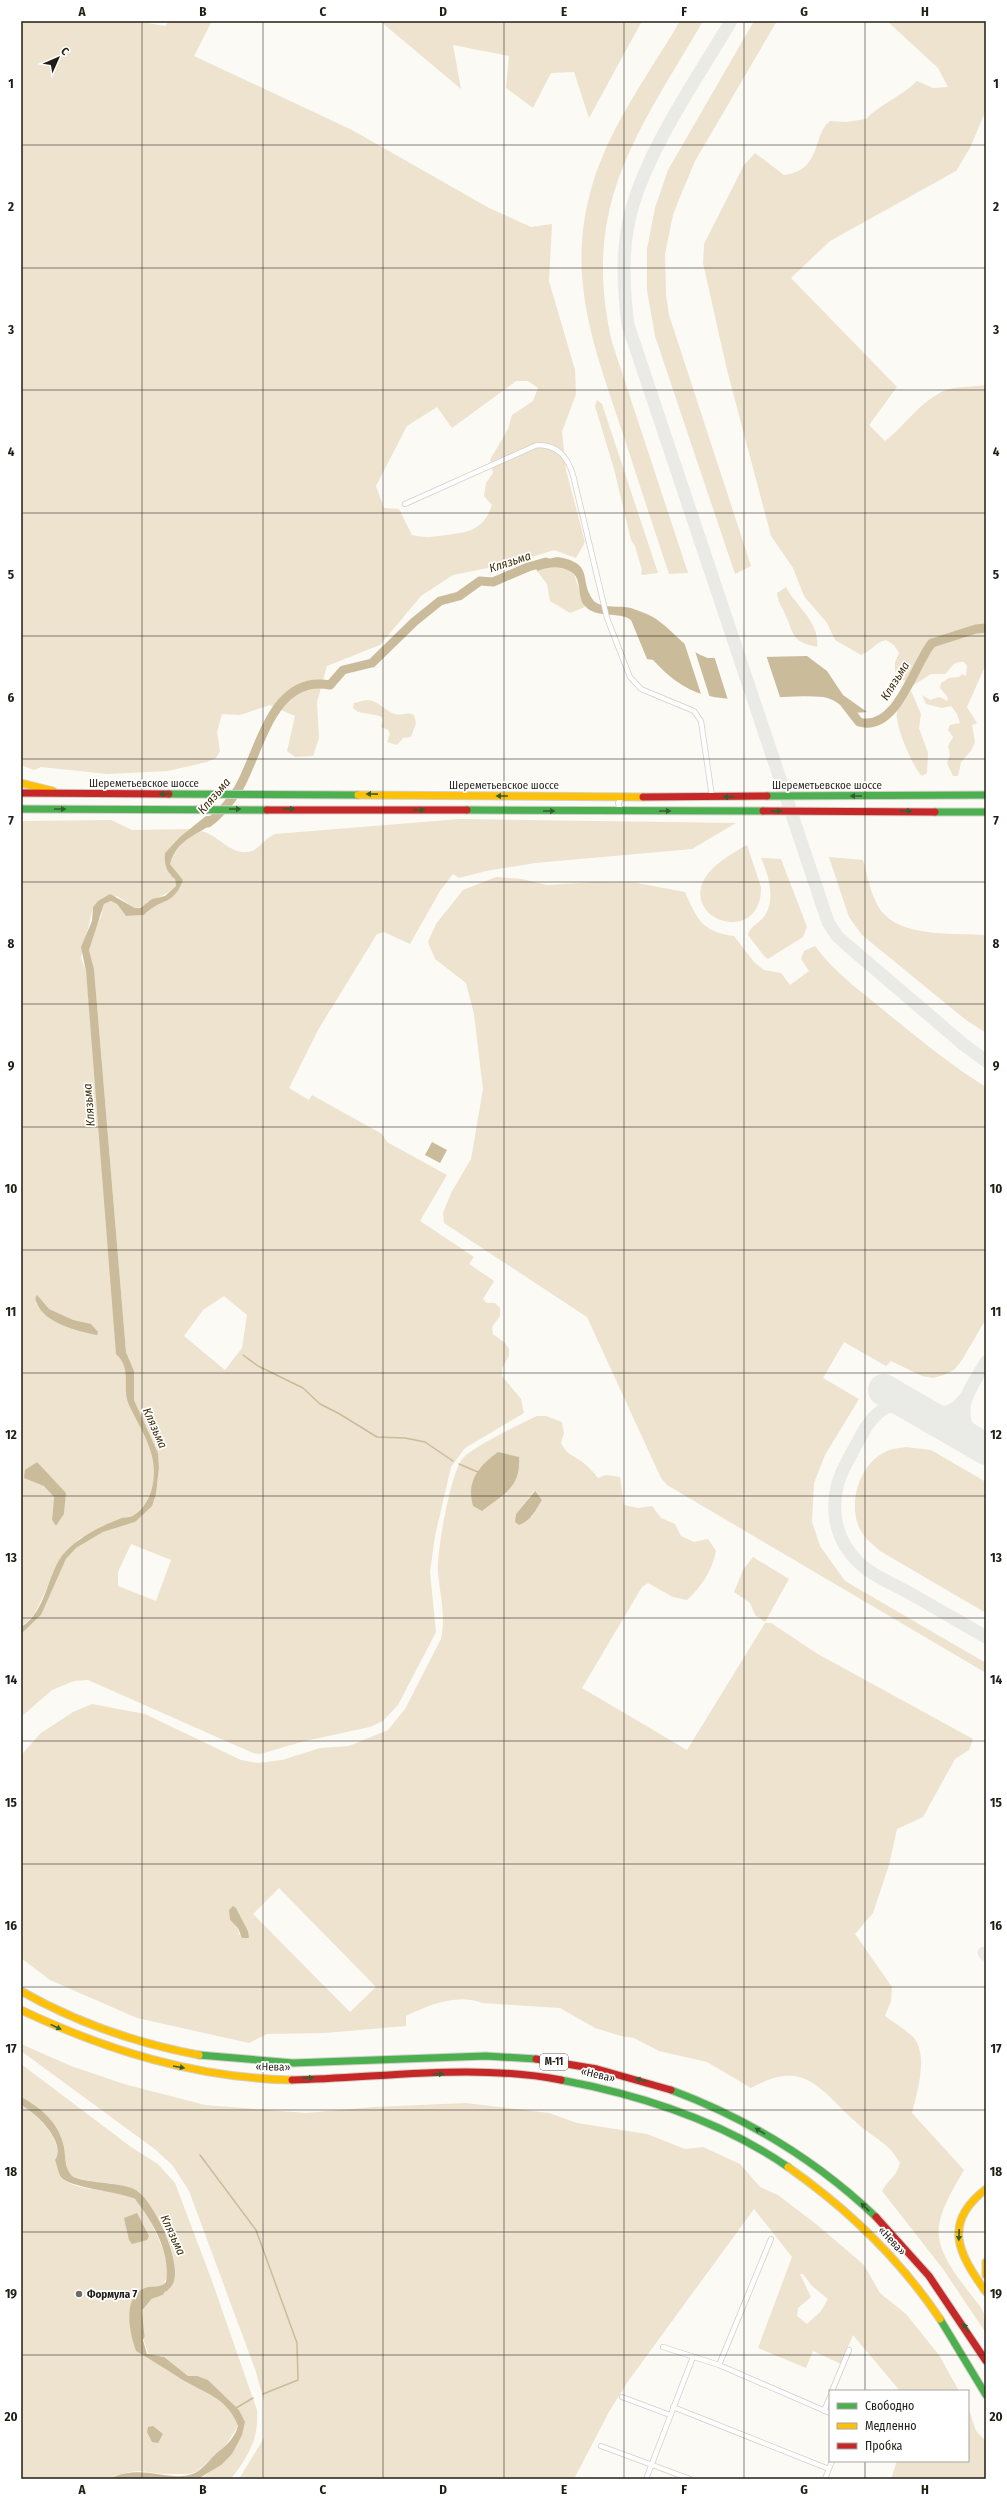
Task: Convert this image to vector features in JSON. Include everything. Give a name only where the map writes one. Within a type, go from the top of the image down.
[{"type":"main road","points":[[21,783],[65,794]]},
{"type":"main road","name":"Шереметьевское шоссе","points":[[21,794],[625,797],[982,795]]},
{"type":"main road","points":[[21,809],[986,812]]},
{"type":"main road","name":"«Нева»","points":[[21,1991],[73,2017],[117,2034],[170,2049],[219,2058],[268,2063],[486,2056],[535,2060],[584,2067],[680,2093],[752,2126],[784,2144],[858,2199],[889,2229],[922,2267],[957,2314],[986,2361]]},
{"type":"main road","name":"«Нева»","points":[[21,2010],[67,2033],[112,2050],[164,2064],[216,2074],[266,2079],[484,2072],[532,2075],[579,2082],[632,2094],[703,2119],[774,2158],[810,2182],[848,2212],[872,2235],[910,2278],[944,2323],[986,2394]]},
{"type":"main road","points":[[986,2189],[973,2200],[962,2218],[959,2242],[964,2260],[986,2292]]},
{"type":"main road","points":[[986,2262],[986,2275]]},
{"type":"street","points":[[405,504],[537,445],[553,447],[566,457],[570,465],[607,618],[630,677],[641,689],[694,711],[701,721],[712,797]]},
{"type":"street","points":[[982,795],[986,790]]},
{"type":"street","points":[[625,797],[618,803],[620,809],[626,811]]},
{"type":"street","points":[[719,2365],[771,2239]]},
{"type":"street","points":[[663,2347],[719,2365],[829,2413]]},
{"type":"street","points":[[832,2390],[849,2350]]},
{"type":"street","points":[[646,2479],[693,2357]]},
{"type":"street","points":[[622,2397],[670,2415]]},
{"type":"street","points":[[824,2411],[829,2399]]},
{"type":"street","points":[[673,2407],[829,2469]]},
{"type":"street","points":[[602,2446],[690,2479]]},
{"type":"street","points":[[825,2479],[832,2462]]},
{"type":"shaded area","points":[[21,21],[136,21],[165,26],[169,21],[212,21],[194,56],[352,130],[489,208],[531,227],[552,224],[549,281],[575,370],[576,394],[562,432],[566,470],[585,542],[576,558],[554,550],[513,563],[453,575],[421,596],[380,645],[327,666],[317,702],[319,738],[313,756],[295,757],[287,751],[295,716],[270,705],[240,715],[222,714],[217,732],[220,751],[216,758],[207,762],[168,771],[108,774],[41,767],[34,770],[21,765]],"holes":[[[516,381],[528,381],[538,388],[533,401],[512,415],[508,429],[490,460],[493,473],[486,483],[484,496],[492,505],[484,520],[475,528],[462,533],[429,537],[412,535],[399,509],[384,508],[376,486],[407,426],[437,407],[452,428]]]},
{"type":"shaded area","points":[[380,21],[642,21],[589,118],[574,72],[551,73],[533,108],[506,88],[509,56],[453,45],[461,89]]},
{"type":"shaded area","points":[[680,21],[703,21],[637,135],[621,172],[610,209],[604,249],[604,293],[612,342],[688,573],[669,574],[601,367],[593,338],[586,309],[582,280],[582,250],[585,219],[592,186],[599,164],[619,122]]},
{"type":"shaded area","points":[[754,21],[777,21],[695,161],[673,215],[665,254],[666,295],[669,315],[751,566],[735,574],[655,336],[647,290],[647,249],[655,208],[668,170]]},
{"type":"shaded area","points":[[887,21],[986,21],[986,110],[970,148],[956,171],[830,241],[791,278],[897,387],[869,425],[885,441],[893,435],[921,406],[937,394],[946,390],[960,387],[986,385],[986,625],[945,635],[930,642],[915,662],[907,680],[904,681],[895,671],[895,662],[899,653],[894,645],[886,640],[861,655],[835,640],[827,623],[804,596],[793,568],[771,536],[727,370],[703,263],[704,244],[744,165],[755,153],[784,175],[796,172],[805,167],[811,160],[824,127],[830,121],[846,122],[866,119],[911,87],[917,81],[933,88],[948,87],[938,68]]},
{"type":"shaded area","points":[[597,400],[602,404],[658,573],[641,574],[642,570],[635,546],[631,540],[614,469],[595,406]]},
{"type":"shaded area","points":[[557,557],[569,560],[577,564],[582,569],[590,595],[595,602],[608,606],[631,608],[651,616],[666,626],[692,650],[708,658],[807,656],[827,671],[843,695],[867,712],[854,713],[850,716],[845,709],[831,699],[823,697],[793,696],[749,699],[719,698],[705,695],[683,686],[670,677],[653,660],[647,659],[631,620],[626,617],[601,614],[590,610],[585,606],[581,599],[578,582],[574,574],[565,569],[556,567],[537,571],[534,562]]},
{"type":"shaded area","points":[[549,567],[562,567],[574,574],[585,607],[570,613],[550,601],[547,584],[537,571]]},
{"type":"shaded area","points":[[786,587],[815,630],[817,647],[803,643],[793,633],[777,593]]},
{"type":"shaded area","points":[[986,631],[986,664],[967,707],[977,723],[972,725],[975,742],[971,751],[961,762],[958,776],[953,776],[947,763],[950,755],[948,746],[953,737],[948,730],[950,725],[960,723],[957,714],[951,706],[942,708],[926,704],[922,695],[930,700],[939,697],[948,701],[947,696],[940,688],[941,683],[949,678],[959,677],[962,674],[966,676],[967,666],[964,662],[957,663],[953,665],[945,674],[931,674],[912,686],[936,643]]},
{"type":"shaded area","points":[[911,691],[921,714],[919,728],[928,753],[927,773],[922,776],[914,764],[898,726],[897,712],[902,701]]},
{"type":"shaded area","points":[[366,700],[374,701],[395,714],[409,713],[414,715],[416,723],[411,737],[403,738],[397,745],[387,742],[390,734],[388,730],[381,727],[383,719],[380,716],[358,712],[353,708],[354,703]]},
{"type":"shaded area","points":[[206,816],[222,816],[185,841],[174,854],[170,864],[183,880],[175,894],[166,901],[150,909],[144,915],[126,916],[117,904],[111,901],[104,904],[89,950],[94,969],[126,1352],[134,1371],[134,1400],[158,1453],[159,1468],[156,1494],[152,1506],[135,1522],[103,1532],[76,1548],[66,1559],[41,1615],[21,1634],[21,1627],[30,1620],[42,1602],[54,1570],[65,1552],[71,1546],[92,1532],[122,1518],[134,1515],[146,1503],[152,1488],[154,1465],[152,1455],[129,1405],[126,1392],[124,1366],[116,1354],[86,971],[81,947],[92,921],[93,907],[98,901],[110,894],[135,908],[140,908],[152,899],[165,896],[176,886],[175,879],[166,868],[165,853],[180,837]]},
{"type":"shaded area","points":[[460,819],[736,823],[692,849],[535,863],[486,871],[459,878],[453,874],[440,891],[410,944],[384,932],[377,934],[318,1030],[289,1088],[309,1100],[312,1095],[382,1134],[387,1142],[447,1175],[420,1221],[474,1257],[469,1264],[494,1281],[483,1299],[487,1303],[495,1303],[500,1308],[500,1316],[492,1327],[493,1334],[505,1343],[509,1349],[509,1356],[502,1368],[502,1376],[521,1399],[524,1413],[465,1448],[451,1467],[435,1536],[430,1572],[436,1632],[398,1705],[383,1721],[370,1727],[305,1741],[260,1754],[253,1753],[88,1680],[74,1681],[52,1690],[21,1717],[21,1634],[41,1615],[66,1559],[76,1548],[103,1532],[135,1522],[156,1494],[159,1469],[158,1453],[134,1400],[134,1371],[126,1352],[94,969],[89,950],[91,936],[101,917],[104,904],[111,901],[117,904],[126,916],[144,915],[150,909],[175,894],[183,880],[170,864],[178,848],[195,834],[201,831],[207,833],[232,849],[245,852],[252,851],[275,834]],"holes":[[[224,1296],[247,1315],[242,1348],[225,1370],[184,1336],[203,1310]],[[131,1544],[171,1560],[156,1601],[118,1586],[118,1572]]]},
{"type":"shaded area","points":[[111,820],[132,830],[191,829],[165,853],[169,874],[175,878],[176,886],[162,896],[138,908],[135,908],[117,896],[93,907],[81,958],[86,971],[122,1359],[127,1373],[129,1404],[153,1453],[155,1478],[151,1493],[144,1505],[134,1515],[123,1518],[80,1538],[64,1553],[34,1615],[21,1627],[21,821]],"holes":[[[36,1462],[66,1493],[64,1514],[56,1526],[52,1520],[54,1497],[45,1486],[24,1477]]]},
{"type":"shaded area","points":[[747,845],[761,887],[758,905],[750,916],[738,921],[726,921],[714,916],[705,908],[700,896],[703,882],[706,876],[716,865]]},
{"type":"shaded area","points":[[829,857],[863,860],[871,890],[877,905],[886,916],[895,923],[907,928],[933,933],[986,935],[986,1033],[966,1020],[862,935],[849,917]]},
{"type":"shaded area","points":[[761,858],[781,859],[807,927],[803,937],[768,959],[748,935],[752,928],[767,913],[769,905],[769,881]]},
{"type":"shaded area","points":[[496,877],[522,879],[547,885],[595,882],[637,883],[685,892],[693,910],[702,923],[715,931],[734,936],[754,962],[764,970],[781,973],[790,985],[809,971],[801,959],[804,951],[815,946],[830,964],[855,987],[932,1049],[986,1087],[986,1319],[962,1360],[954,1370],[933,1378],[922,1376],[891,1361],[886,1366],[844,1342],[823,1378],[859,1399],[825,1455],[814,1483],[812,1522],[820,1546],[845,1581],[986,1663],[986,1673],[667,1485],[661,1478],[587,1317],[444,1223],[443,1213],[451,1193],[471,1159],[483,1089],[474,1014],[466,983],[435,959],[428,942],[436,924],[463,890]]},
{"type":"shaded area","points":[[432,1142],[447,1150],[440,1163],[425,1155]]},
{"type":"shaded area","points":[[37,1295],[49,1309],[73,1320],[91,1324],[98,1332],[97,1335],[80,1331],[54,1321],[41,1310],[36,1300]]},
{"type":"shaded area","points":[[537,1416],[546,1416],[562,1422],[564,1433],[561,1443],[564,1448],[587,1466],[598,1478],[606,1475],[620,1477],[624,1505],[638,1508],[652,1506],[661,1518],[675,1524],[681,1536],[694,1542],[708,1539],[716,1551],[706,1578],[687,1600],[673,1597],[648,1583],[642,1587],[582,1688],[687,1750],[765,1623],[771,1623],[816,1653],[973,1739],[969,1750],[955,1759],[923,1817],[897,1829],[889,1865],[873,1913],[855,1934],[892,1987],[891,2001],[885,2016],[910,2034],[918,2044],[921,2063],[919,2085],[912,2113],[964,2170],[945,2205],[940,2220],[939,2232],[941,2245],[946,2259],[983,2311],[986,2333],[943,2269],[882,2191],[895,2175],[899,2167],[900,2163],[896,2156],[887,2146],[858,2124],[822,2090],[811,2082],[799,2077],[786,2076],[770,2079],[751,2088],[707,2062],[659,2051],[634,2038],[621,2036],[595,2028],[560,2008],[482,2003],[463,1999],[433,2004],[406,2016],[406,2026],[325,2033],[267,2034],[249,2043],[137,2018],[50,1980],[21,1958],[21,1755],[41,1733],[73,1712],[92,1704],[145,1714],[241,1760],[258,1763],[282,1760],[320,1748],[349,1746],[388,1730],[405,1709],[441,1639],[443,1614],[438,1573],[439,1549],[449,1495],[458,1466],[463,1458],[469,1453]],"holes":[[[534,1491],[542,1500],[532,1517],[516,1514]],[[279,1888],[376,1987],[350,2012],[253,1914]],[[236,1908],[248,1931],[239,1935],[238,1928],[230,1920]]]},
{"type":"shaded area","points":[[906,1447],[931,1450],[986,1482],[986,1613],[880,1551],[867,1539],[858,1525],[855,1505],[856,1494],[863,1474],[876,1458],[885,1452],[892,1449]]},
{"type":"shaded area","points":[[498,1452],[519,1457],[517,1476],[510,1489],[482,1511],[473,1506],[471,1489],[480,1469]]},
{"type":"shaded area","points":[[37,1462],[66,1493],[64,1514],[56,1526],[52,1520],[54,1497],[44,1486],[24,1478],[25,1470]]},
{"type":"shaded area","points":[[535,1491],[542,1500],[530,1518],[519,1525],[515,1522],[516,1514]]},
{"type":"shaded area","points":[[753,1557],[789,1579],[765,1622],[755,1615],[750,1603],[734,1592],[743,1570]]},
{"type":"shaded area","points":[[233,1906],[236,1908],[248,1931],[249,1938],[242,1938],[238,1928],[230,1920],[229,1910]]},
{"type":"shaded area","points":[[21,2044],[71,2066],[124,2084],[205,2105],[306,2113],[374,2107],[466,2103],[549,2113],[577,2123],[647,2134],[685,2149],[703,2147],[740,2164],[760,2187],[778,2195],[816,2224],[864,2265],[880,2293],[906,2314],[939,2355],[958,2390],[899,2390],[853,2335],[841,2364],[813,2351],[806,2368],[758,2348],[792,2257],[754,2209],[629,2380],[610,2410],[574,2479],[239,2479],[264,2438],[264,2401],[255,2369],[189,2191],[173,2166],[156,2150],[21,2051]],"holes":[[[800,2274],[803,2274],[812,2286],[828,2299],[821,2311],[807,2324],[797,2316],[798,2308],[811,2297]]]},
{"type":"shaded area","points":[[21,2064],[131,2147],[158,2164],[175,2183],[212,2281],[257,2410],[256,2430],[251,2447],[243,2463],[231,2479],[198,2479],[205,2476],[232,2454],[240,2412],[208,2380],[188,2376],[162,2356],[149,2355],[137,2322],[138,2312],[145,2297],[158,2295],[175,2279],[173,2256],[158,2217],[151,2206],[142,2197],[128,2187],[84,2180],[72,2176],[69,2173],[66,2166],[62,2139],[54,2124],[36,2106],[21,2097]]},
{"type":"shaded area","points":[[21,2097],[43,2111],[54,2124],[62,2138],[66,2166],[72,2176],[84,2180],[119,2185],[134,2189],[142,2195],[150,2205],[164,2231],[174,2259],[174,2281],[167,2291],[145,2297],[139,2307],[137,2320],[147,2354],[164,2357],[188,2376],[197,2376],[208,2380],[239,2410],[245,2422],[242,2435],[232,2454],[221,2465],[198,2479],[110,2479],[122,2474],[133,2472],[176,2476],[185,2476],[195,2473],[228,2444],[238,2426],[228,2408],[221,2402],[136,2351],[129,2316],[133,2299],[137,2293],[145,2288],[158,2286],[166,2282],[166,2260],[159,2238],[135,2199],[83,2187],[66,2181],[61,2177],[55,2160],[58,2153],[57,2145],[53,2137],[48,2128],[34,2114],[21,2105]]},
{"type":"shaded area","name":"Формула 7","points":[[21,2105],[41,2121],[53,2137],[57,2153],[55,2160],[61,2177],[76,2186],[116,2192],[134,2199],[144,2210],[157,2235],[166,2258],[167,2273],[165,2281],[161,2285],[158,2287],[146,2288],[129,2315],[136,2351],[181,2379],[214,2396],[228,2408],[238,2426],[224,2448],[196,2472],[189,2474],[163,2474],[140,2471],[129,2472],[110,2479],[21,2479]]},
{"type":"shaded area","points":[[137,2213],[149,2236],[147,2240],[132,2244],[129,2240],[124,2218]]},
{"type":"shaded area","points":[[969,2410],[976,2431],[986,2441],[986,2479],[891,2479],[897,2462],[969,2462]]},
{"type":"shaded area","points":[[153,2426],[163,2434],[158,2443],[152,2442],[147,2432],[148,2427]]},
{"type":"pier","points":[[684,642],[695,651],[710,698],[702,697]]},
{"type":"pier","points":[[766,655],[781,700],[728,700],[714,656]]},
{"type":"waterway","name":"Клязьма","points":[[208,823],[213,820],[227,805],[235,794],[272,716],[283,701],[295,690],[311,685],[330,685],[343,670],[372,663],[414,622],[440,601],[459,596],[480,581],[493,582],[528,567],[546,562]]},
{"type":"waterway","name":"Клязьма","points":[[845,704],[859,722],[872,723],[884,717],[894,707],[903,694],[932,643],[976,629],[986,628]]},
{"type":"waterway","points":[[243,1355],[258,1366],[303,1388],[320,1404],[338,1413],[377,1437],[405,1438],[425,1442],[453,1461]]},
{"type":"waterway","points":[[459,1464],[478,1472]]},
{"type":"waterway","points":[[200,2155],[256,2230],[297,2343],[298,2380],[263,2394]]},
{"type":"waterway","name":"Клязьма","points":[[140,2336],[137,2309],[149,2295],[160,2291]]},
{"type":"waterway","points":[[236,2408],[253,2398]]},
{"type":"taxiway","points":[[731,21],[663,135],[651,158],[633,205],[626,235],[624,265],[628,325],[828,922],[837,936],[847,945],[963,1044],[986,1061]]},
{"type":"taxiway","points":[[976,1443],[965,1421],[965,1402],[973,1383],[986,1362]]},
{"type":"taxiway","points":[[965,1398],[956,1408],[946,1412],[936,1413],[907,1405],[887,1407],[880,1411],[864,1430],[842,1473],[837,1486],[835,1513],[837,1526],[842,1539],[849,1551],[864,1567],[877,1576],[986,1637]]},
{"type":"runway","points":[[884,1390],[986,1449]]},
{"type":"traffic: fast","points":[[169,794],[358,795]]},
{"type":"traffic: fast","points":[[767,796],[986,795]]},
{"type":"traffic: fast","points":[[21,809],[267,810]]},
{"type":"traffic: fast","points":[[467,810],[763,811]]},
{"type":"traffic: fast","points":[[935,812],[986,812]]},
{"type":"traffic: fast","points":[[199,2055],[293,2063],[486,2056],[536,2059]]},
{"type":"traffic: fast","points":[[561,2080],[621,2093],[679,2112],[735,2136],[762,2150],[788,2167]]},
{"type":"traffic: fast","points":[[671,2090],[728,2114],[780,2143],[830,2177],[876,2217]]},
{"type":"traffic: fast","points":[[940,2319],[986,2395]]},
{"type":"traffic: slow","points":[[21,783],[53,791]]},
{"type":"traffic: slow","points":[[358,795],[643,797]]},
{"type":"traffic: slow","points":[[21,1991],[63,2013],[129,2038],[199,2055]]},
{"type":"traffic: slow","points":[[21,2010],[87,2038],[153,2060],[221,2074],[292,2080]]},
{"type":"traffic: slow","points":[[788,2167],[852,2217],[890,2255],[940,2319]]},
{"type":"traffic: slow","points":[[986,2189],[972,2202],[964,2214],[959,2226],[959,2239],[962,2251],[976,2278],[986,2292]]},
{"type":"traffic: slow","points":[[986,2262],[986,2275]]},
{"type":"traffic: jam","points":[[21,793],[169,794]]},
{"type":"traffic: jam","points":[[643,797],[767,796]]},
{"type":"traffic: jam","points":[[267,810],[467,810]]},
{"type":"traffic: jam","points":[[763,811],[935,812]]},
{"type":"traffic: jam","points":[[536,2059],[597,2069],[671,2090]]},
{"type":"traffic: jam","points":[[292,2080],[461,2072],[528,2075],[561,2080]]},
{"type":"traffic: jam","points":[[876,2217],[929,2276],[986,2361]]},
{"type":"place","name":"Формула 7","points":[[79,2294]]}]
